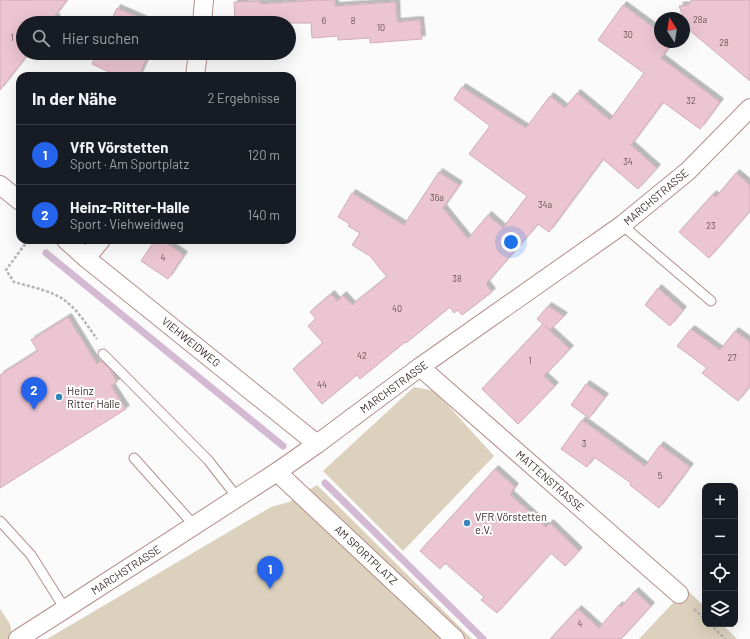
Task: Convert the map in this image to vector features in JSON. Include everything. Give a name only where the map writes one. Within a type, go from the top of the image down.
[{"type":"street","points":[[203,16],[204,0]]},
{"type":"street","points":[[196,72],[197,60]]},
{"type":"street","name":"MARCHSTRASSE","points":[[18,639],[277,472],[420,367],[622,225],[688,171],[750,108]]},
{"type":"street","points":[[0,184],[16,198]]},
{"type":"street","name":"VIEHWEIDWEG","points":[[70,244],[317,444]]},
{"type":"street","points":[[86,258],[98,244]]},
{"type":"street","name":"MATTENSTRASSE","points":[[420,367],[679,594]]},
{"type":"street","name":"AM SPORTPLATZ","points":[[277,472],[455,639]]},
{"type":"lane","points":[[622,225],[711,301]]},
{"type":"lane","points":[[103,354],[208,460],[237,497]]},
{"type":"lane","points":[[134,458],[194,526]]},
{"type":"lane","points":[[0,521],[31,555],[65,609]]},
{"type":"path","points":[[25,244],[6,270],[14,282],[55,294],[68,303],[98,340],[103,354]]},
{"type":"path","points":[[713,627],[725,639]]},
{"type":"shaded area","points":[[414,387],[435,391],[494,456],[403,551],[323,471]]},
{"type":"shaded area","points":[[317,485],[472,639],[47,639],[271,507],[289,502]]},
{"type":"shaded area","points":[[685,588],[702,604],[702,627],[725,627],[737,639],[639,639]]},
{"type":"shaded area","points":[[0,609],[10,624],[13,639],[0,639]]},
{"type":"building","points":[[0,0],[67,0],[55,16],[16,16],[16,60],[24,60],[0,90]]},
{"type":"building","points":[[318,0],[335,0],[335,6],[396,2],[397,22],[420,20],[422,39],[370,43],[370,38],[338,40],[338,36],[312,38],[311,23],[296,23],[296,16],[235,16],[234,2],[260,1],[260,4]]},
{"type":"building","points":[[692,0],[750,0],[750,81],[690,31],[690,12],[681,12],[679,6],[688,5]]},
{"type":"building","points":[[623,5],[654,28],[654,48],[668,48],[661,58],[720,102],[700,129],[663,102],[631,145],[657,168],[638,189],[603,159],[549,232],[538,224],[486,284],[492,292],[462,315],[458,310],[454,313],[450,307],[360,379],[357,375],[322,404],[293,369],[323,343],[308,326],[316,319],[310,312],[331,294],[337,301],[343,295],[352,305],[387,277],[370,256],[352,245],[360,233],[348,226],[350,224],[338,217],[352,193],[404,225],[439,172],[459,185],[443,208],[468,239],[488,215],[503,228],[527,196],[469,154],[490,126],[454,99],[462,87],[526,128],[550,96],[565,108],[577,93],[610,120],[644,73],[598,40]]},
{"type":"building","points":[[117,8],[135,16],[113,16]]},
{"type":"building","points":[[94,60],[146,60],[141,72],[109,72],[92,64]]},
{"type":"building","points":[[736,173],[750,185],[750,211],[709,258],[679,232],[713,194],[716,197]]},
{"type":"building","points":[[152,244],[168,244],[184,255],[168,279],[141,261]]},
{"type":"building","points":[[658,288],[683,310],[670,326],[645,305]]},
{"type":"building","points":[[548,306],[564,316],[550,330],[545,326],[570,349],[544,376],[555,386],[518,424],[482,389],[543,324],[537,319]]},
{"type":"building","name":"Heinz Ritter Halle","points":[[68,317],[97,364],[101,361],[109,368],[117,382],[111,386],[126,409],[0,488],[0,375],[38,351],[31,340]]},
{"type":"building","points":[[691,329],[720,350],[735,331],[750,342],[750,386],[738,401],[702,373],[707,368],[677,346]]},
{"type":"building","points":[[586,384],[605,397],[589,418],[571,405]]},
{"type":"building","points":[[582,420],[645,466],[660,445],[690,467],[659,508],[630,485],[631,483],[594,457],[587,467],[561,449]]},
{"type":"building","points":[[495,469],[515,487],[510,494],[546,527],[550,523],[579,551],[565,566],[551,553],[497,613],[481,600],[484,597],[445,563],[440,569],[420,551]]},
{"type":"building","points":[[635,591],[651,606],[621,639],[550,639],[578,609],[599,628],[619,605],[621,607]]},
{"type":"waterway","points":[[46,253],[283,446]]},
{"type":"waterway","points":[[325,483],[483,639]]},
{"type":"place","name":"Heinz Ritter Halle","points":[[59,397]]},
{"type":"place","name":"Heinz-Ritter-Halle","points":[[34,410]]},
{"type":"place","name":"VFR Vörstetten e.V.","points":[[467,523]]},
{"type":"place","name":"VfR Vörstetten","points":[[270,589]]}]
